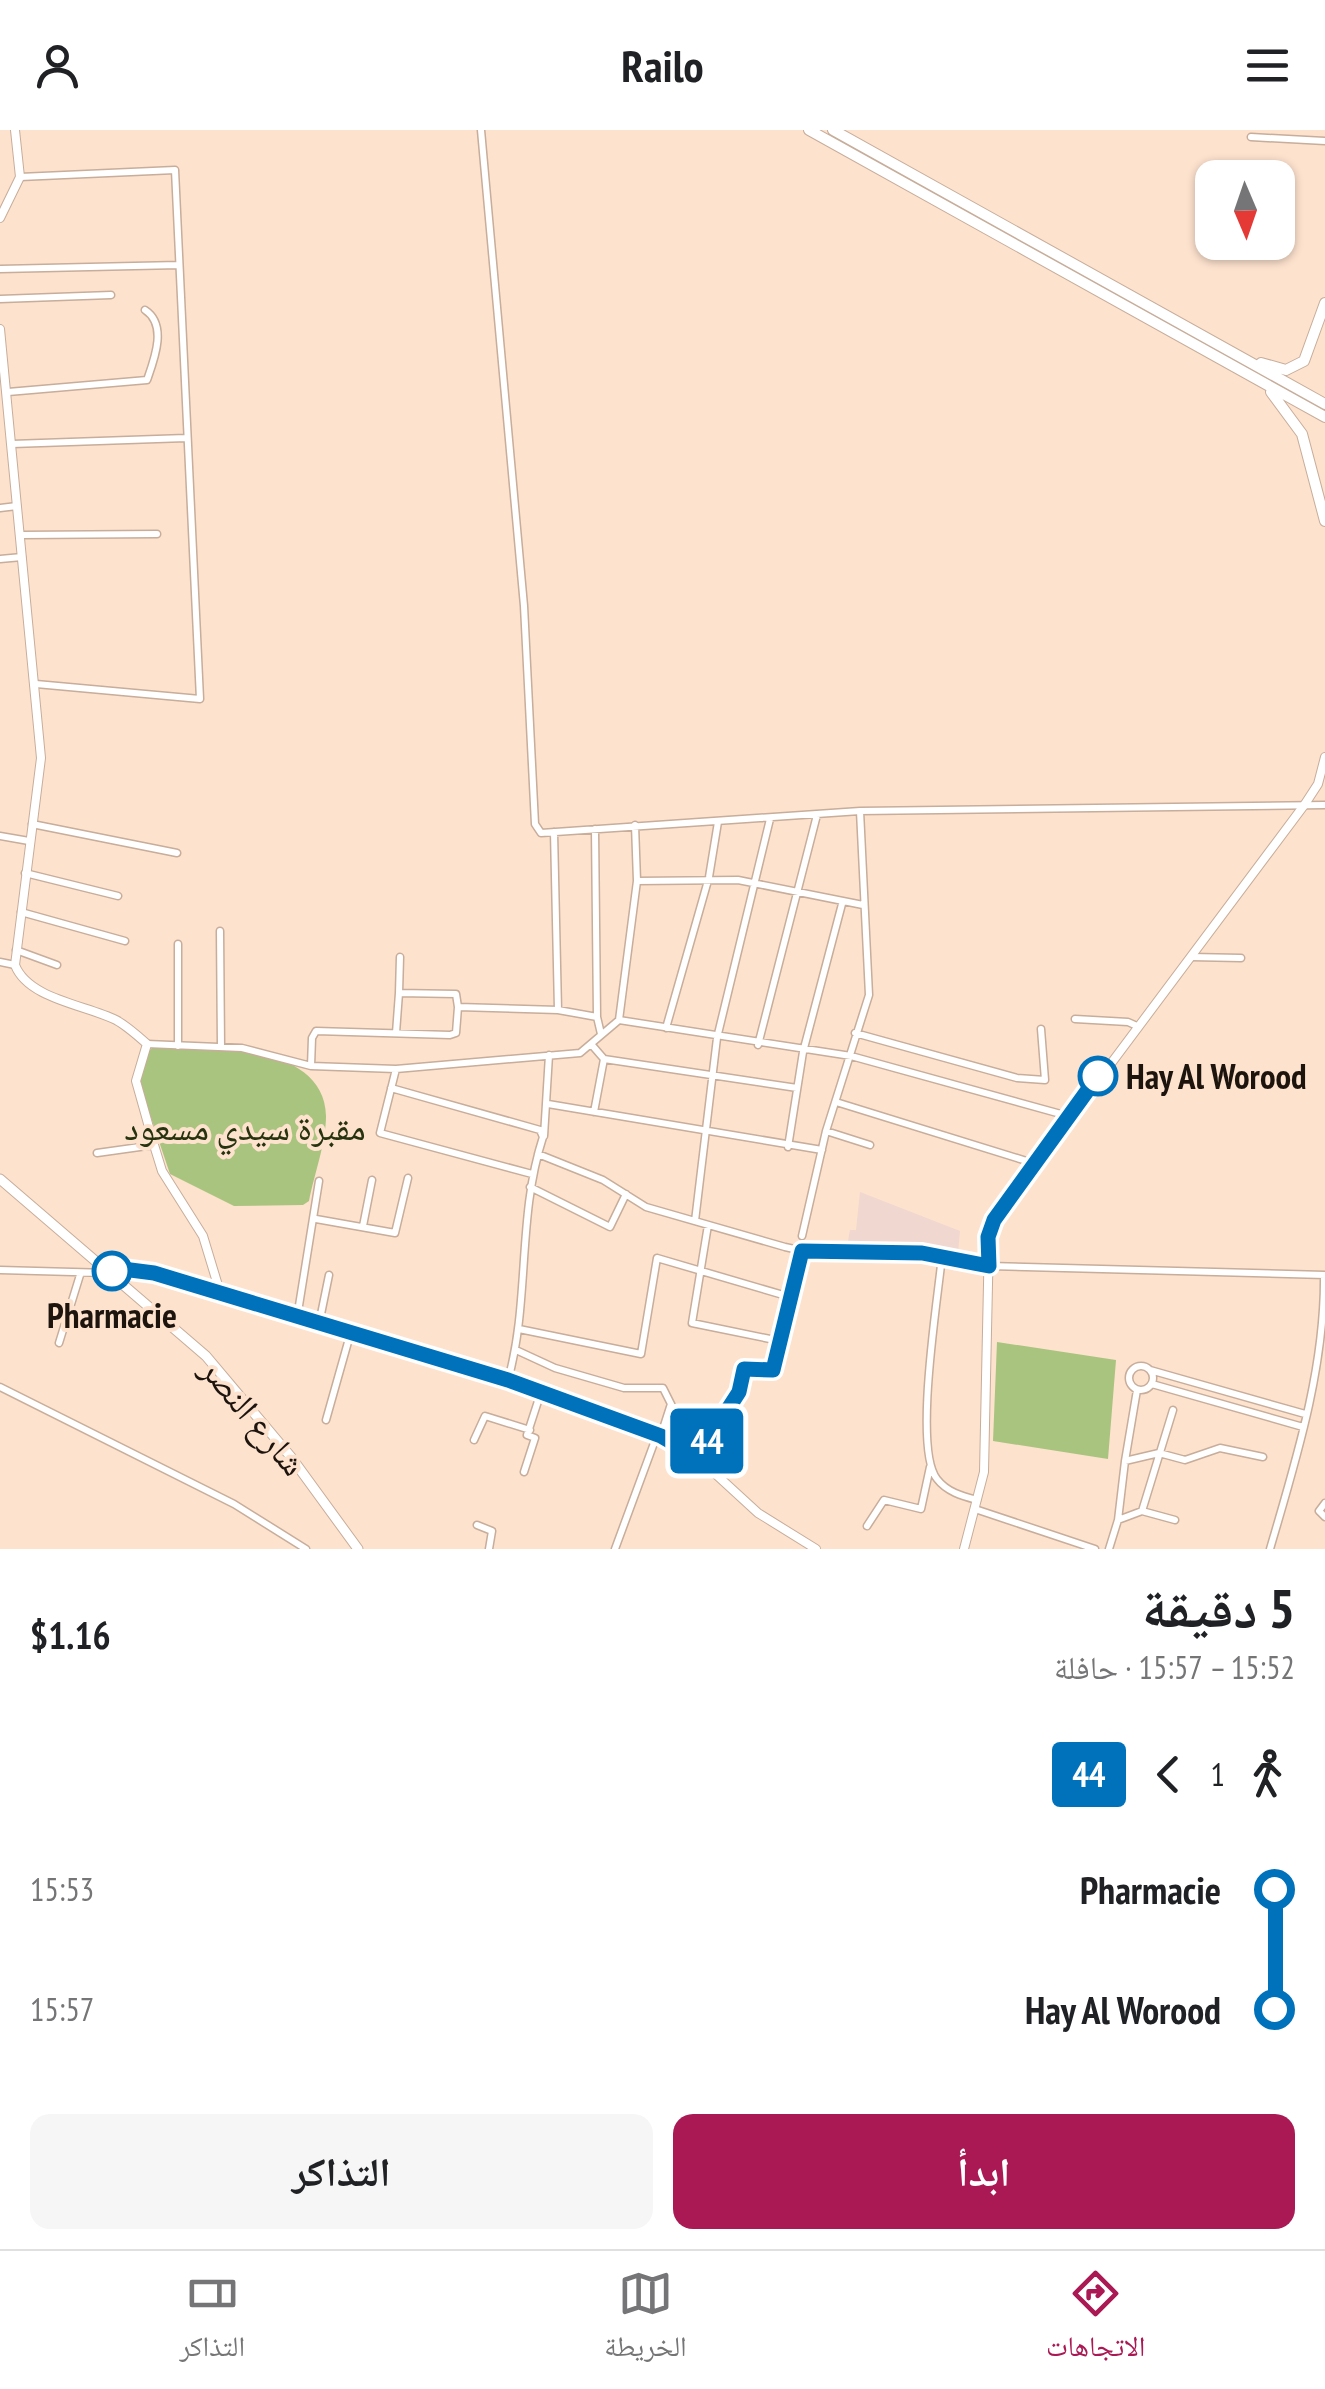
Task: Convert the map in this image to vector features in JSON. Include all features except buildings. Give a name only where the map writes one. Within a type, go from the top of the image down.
[{"type":"highway","points":[[809,130],[1325,417]]},
{"type":"highway","points":[[834,130],[1325,404]]},
{"type":"highway","points":[[1223,349],[1270,366],[1296,368],[1309,353],[1325,304]]},
{"type":"highway","points":[[1264,384],[1294,418],[1302,434],[1325,521]]},
{"type":"main road","name":"شارع النصر","points":[[0,1179],[110,1270],[231,1382],[358,1549]]},
{"type":"street","points":[[0,218],[20,176],[15,130]]},
{"type":"street","points":[[481,130],[524,606],[534,824],[541,833],[860,811],[1325,806]]},
{"type":"street","points":[[1251,137],[1325,141]]},
{"type":"street","points":[[20,176],[175,170],[200,699],[36,684]]},
{"type":"street","points":[[0,269],[179,264]]},
{"type":"street","points":[[0,299],[111,295]]},
{"type":"street","points":[[5,390],[147,380],[159,335],[156,320],[146,310]]},
{"type":"street","points":[[1,336],[5,415],[12,444],[36,684],[41,779],[31,824],[15,950],[19,976],[35,988],[118,1021],[147,1044],[221,1047],[311,1066],[396,1069],[580,1052],[619,1020],[637,882],[635,825]]},
{"type":"street","points":[[12,444],[186,438]]},
{"type":"street","points":[[0,508],[17,506]]},
{"type":"street","points":[[21,535],[157,534]]},
{"type":"street","points":[[0,559],[22,557]]},
{"type":"street","points":[[964,1549],[986,1440],[988,1237],[994,1220],[1068,1116],[1306,804],[1318,784],[1325,757]]},
{"type":"street","points":[[802,1236],[826,1131],[869,995],[860,811]]},
{"type":"street","points":[[758,1045],[817,816]]},
{"type":"street","points":[[695,1222],[718,1038],[770,819]]},
{"type":"street","points":[[666,1028],[709,877],[718,822]]},
{"type":"street","points":[[31,824],[177,853]]},
{"type":"street","points":[[595,828],[597,1017],[601,1035]]},
{"type":"street","points":[[554,832],[558,1010]]},
{"type":"street","points":[[0,836],[29,841]]},
{"type":"street","points":[[24,873],[118,896]]},
{"type":"street","points":[[637,882],[709,877],[863,905]]},
{"type":"street","points":[[788,1146],[803,1052],[842,904]]},
{"type":"street","points":[[20,912],[125,941]]},
{"type":"street","points":[[220,931],[221,1047]]},
{"type":"street","points":[[178,944],[178,1046]]},
{"type":"street","points":[[15,950],[57,965]]},
{"type":"street","points":[[396,1033],[400,957]]},
{"type":"street","points":[[1191,957],[1241,958]]},
{"type":"street","points":[[0,962],[15,965]]},
{"type":"street","points":[[311,1066],[316,1031],[454,1034],[456,994],[399,993]]},
{"type":"street","points":[[458,1007],[558,1010],[597,1017]]},
{"type":"street","points":[[1075,1019],[1138,1026]]},
{"type":"street","points":[[619,1020],[803,1052],[852,1056],[1068,1116]]},
{"type":"street","points":[[856,1033],[1017,1078],[1045,1080],[1041,1029]]},
{"type":"street","points":[[147,1044],[136,1082],[154,1145],[162,1171],[203,1236],[220,1292]]},
{"type":"street","points":[[591,1044],[604,1059],[797,1088]]},
{"type":"street","points":[[508,1380],[519,1328],[530,1187],[544,1137],[548,1056]]},
{"type":"street","points":[[594,1112],[604,1059]]},
{"type":"street","points":[[396,1069],[380,1134],[532,1174]]},
{"type":"street","points":[[391,1088],[540,1130],[544,1137]]},
{"type":"street","points":[[836,1102],[1033,1163]]},
{"type":"street","points":[[548,1104],[822,1150]]},
{"type":"street","points":[[826,1131],[870,1145]]},
{"type":"street","points":[[97,1152],[154,1145]]},
{"type":"street","points":[[538,1154],[603,1180],[646,1207],[802,1251],[841,1254],[868,1249],[942,1256],[989,1266],[1324,1275],[1322,1335],[1303,1427],[1270,1549]]},
{"type":"street","points":[[316,1219],[395,1233],[408,1178]]},
{"type":"street","points":[[362,1226],[372,1180]]},
{"type":"street","points":[[297,1319],[316,1219],[319,1181]]},
{"type":"street","points":[[530,1187],[610,1226],[626,1194]]},
{"type":"street","points":[[708,1225],[692,1323],[780,1341]]},
{"type":"street","points":[[697,1457],[739,1392],[744,1369],[773,1370],[802,1251]]},
{"type":"street","points":[[942,1256],[925,1437],[936,1478],[955,1494],[976,1504],[1094,1549]]},
{"type":"street","points":[[519,1328],[641,1354],[657,1258],[790,1297]]},
{"type":"street","points":[[0,1270],[80,1275],[110,1270],[154,1273],[508,1380],[659,1435],[697,1457],[758,1512],[816,1549]]},
{"type":"street","points":[[59,1343],[80,1275]]},
{"type":"street","points":[[319,1326],[330,1275]]},
{"type":"street","points":[[326,1420],[350,1335]]},
{"type":"street","points":[[516,1350],[555,1368],[624,1388],[663,1388],[697,1457]]},
{"type":"street","points":[[1138,1390],[1129,1380],[1132,1370],[1141,1366],[1305,1414]]},
{"type":"street","points":[[1150,1370],[1152,1384]]},
{"type":"street","points":[[1138,1390],[1152,1384],[1303,1427]]},
{"type":"street","points":[[0,1386],[219,1496],[306,1549]]},
{"type":"street","points":[[1109,1549],[1118,1520],[1138,1390]]},
{"type":"street","points":[[524,1472],[535,1438],[527,1435],[541,1392]]},
{"type":"street","points":[[615,1549],[670,1404]]},
{"type":"street","points":[[1142,1511],[1172,1410]]},
{"type":"street","points":[[474,1440],[485,1416],[530,1430]]},
{"type":"street","points":[[1125,1461],[1159,1453],[1185,1460],[1220,1448],[1263,1457]]},
{"type":"street","points":[[866,1526],[884,1500],[921,1509],[931,1466]]},
{"type":"street","points":[[1325,1502],[1319,1512],[1325,1517]]},
{"type":"street","points":[[1118,1520],[1142,1511],[1175,1520]]},
{"type":"street","points":[[477,1525],[492,1531],[489,1549]]},
{"type":"shaded area","points":[[860,1192],[960,1231],[958,1252],[848,1241],[850,1230],[856,1230]]},
{"type":"green space","name":"مقبرة سيدي مسعود","points":[[157,1044],[204,1045],[260,1053],[285,1061],[306,1074],[321,1092],[326,1116],[309,1201],[303,1205],[234,1206],[170,1174],[137,1076],[145,1054]]},
{"type":"green space","points":[[997,1342],[1116,1360],[1108,1459],[993,1441]]},
{"type":"bus line","name":"44","points":[[112,1271],[107,1267],[154,1273],[508,1380],[661,1436],[697,1457],[734,1402],[744,1369],[773,1370],[802,1251],[841,1254],[868,1249],[922,1253],[989,1266],[988,1237],[994,1220],[1098,1076]]},
{"type":"place","name":"Hay Al Worood","points":[[1098,1076]]},
{"type":"place","name":"Pharmacie","points":[[112,1271]]}]
